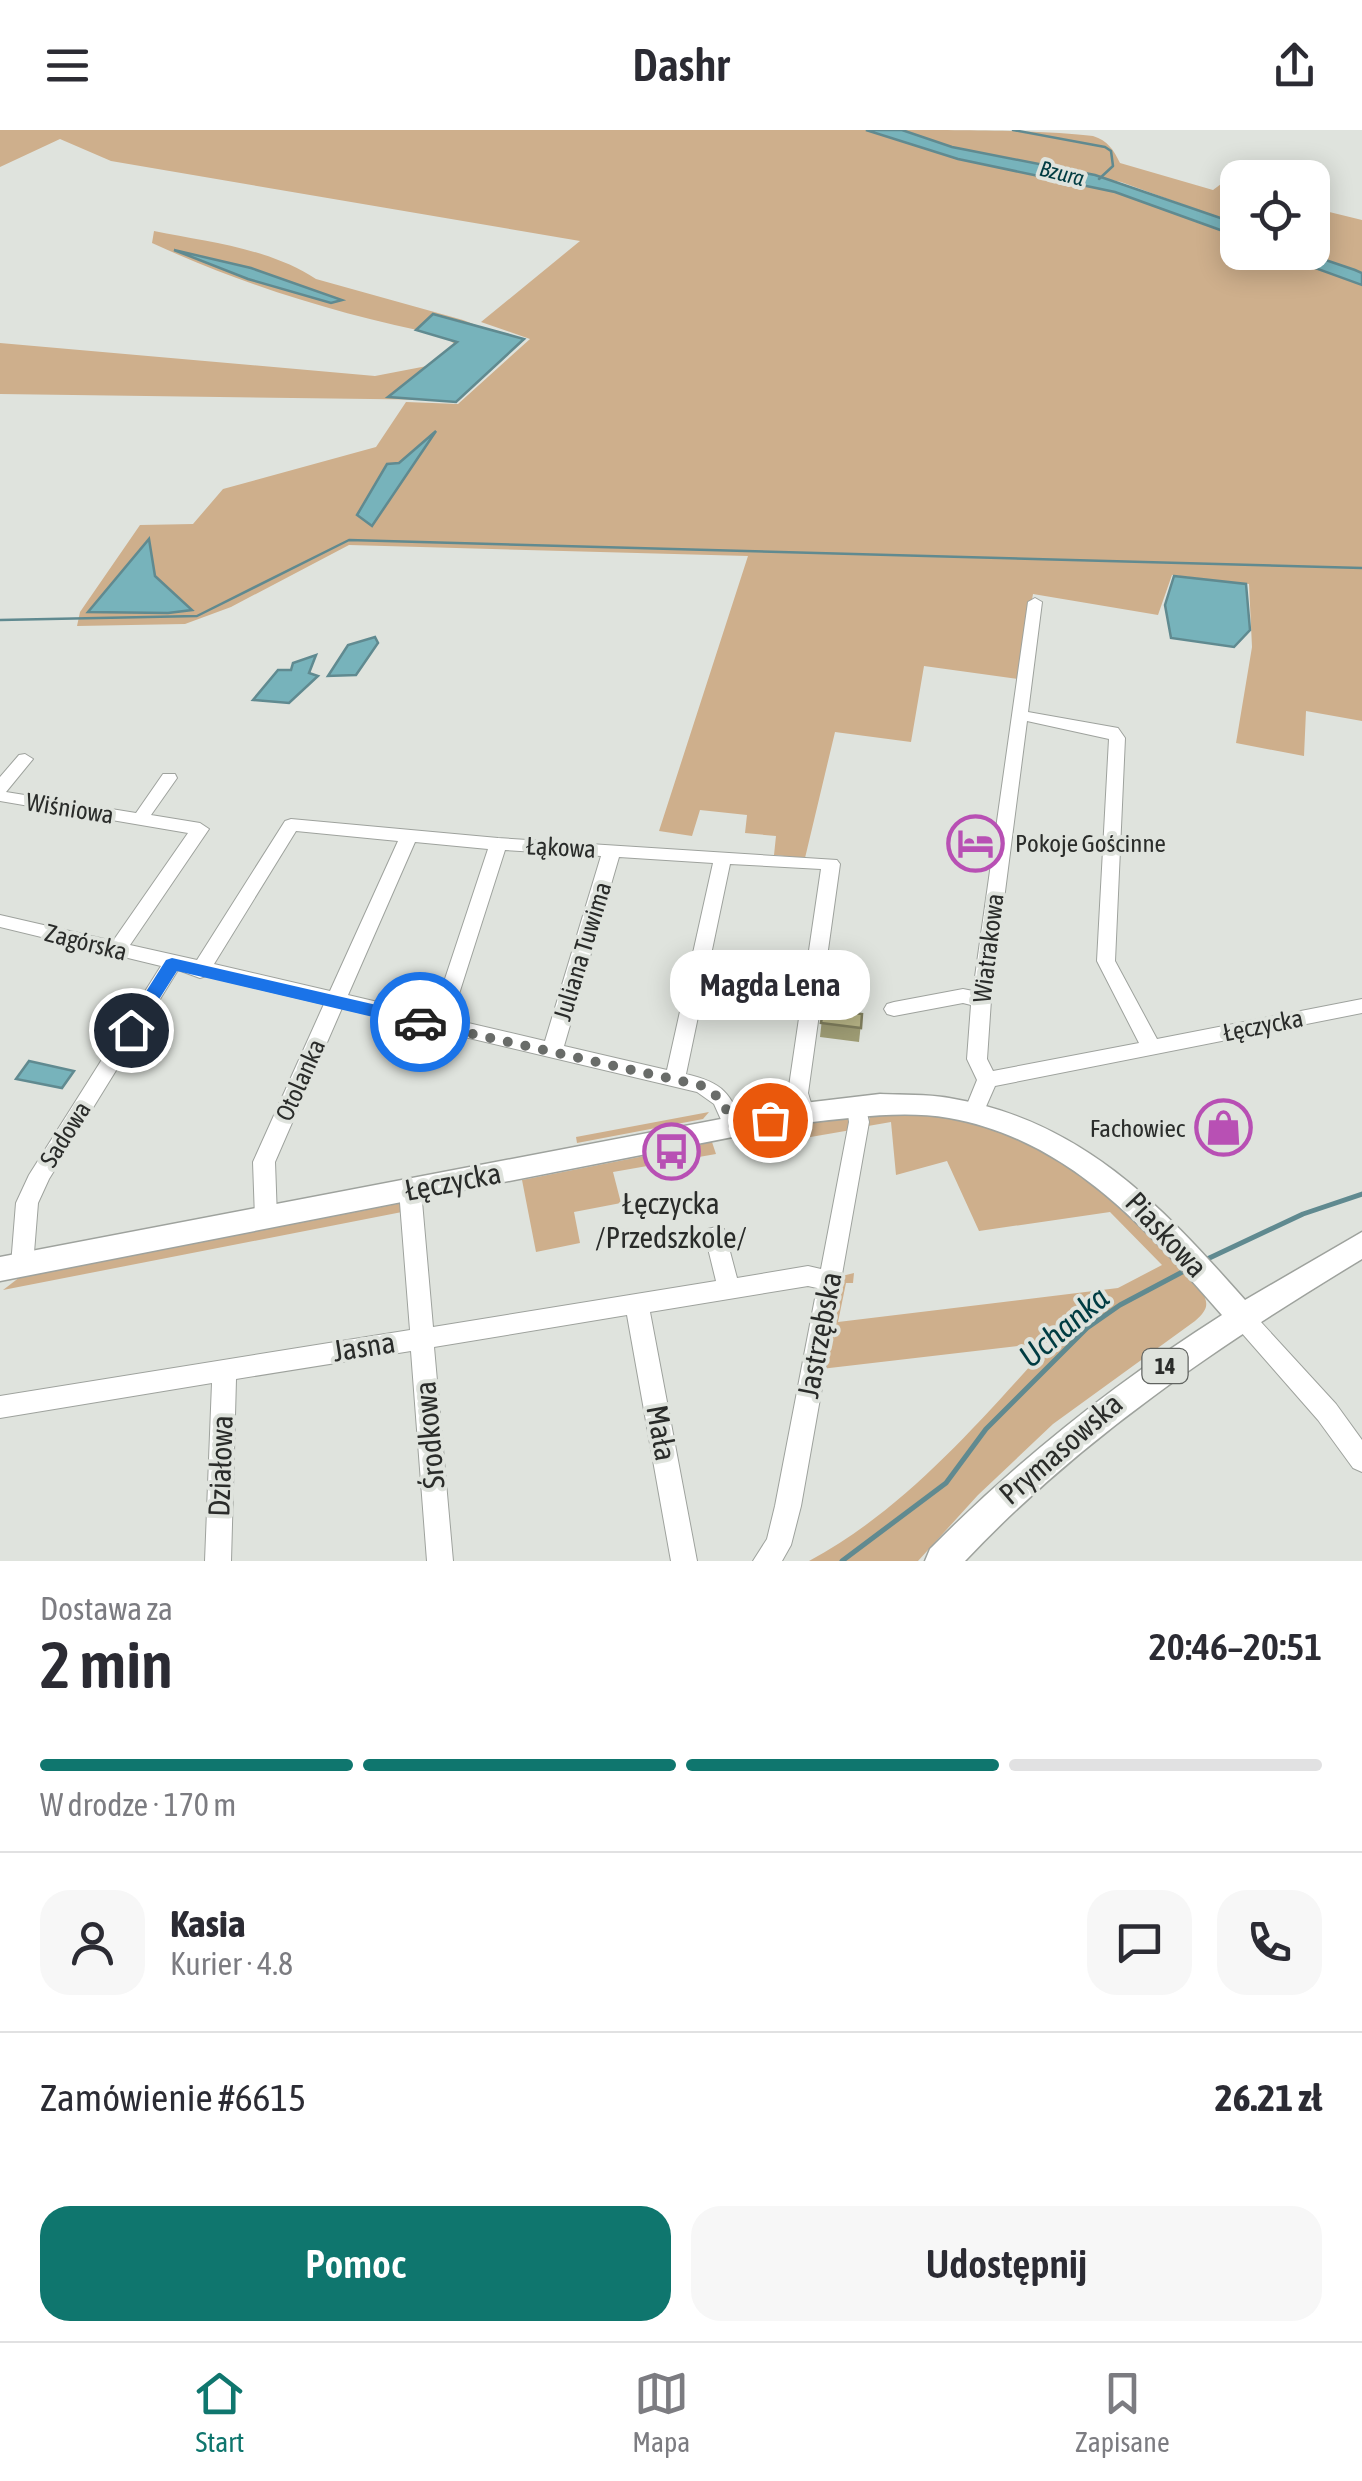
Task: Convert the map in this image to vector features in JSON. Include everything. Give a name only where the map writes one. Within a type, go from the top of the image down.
[{"type":"main road","name":"Łęczycka","points":[[11,1267],[804,1113],[908,1104]]},
{"type":"main road","name":"Piaskowa","points":[[908,1104],[974,1112],[1039,1134],[1098,1168],[1142,1206],[1241,1316]]},
{"type":"main road","name":"14","points":[[1241,1316],[1362,1244]]},
{"type":"main road","name":"Prymasowska","points":[[942,1561],[1049,1454],[1145,1379],[1241,1316]]},
{"type":"street","name":"Wiatrakowa","points":[[987,1080],[977,1059],[981,1000],[1035,602]]},
{"type":"street","points":[[1019,716],[1112,732],[1117,738],[1106,960],[1151,1047]]},
{"type":"street","name":"Wiśniowa","points":[[0,788],[25,759]]},
{"type":"street","name":"Wiśniowa","points":[[140,819],[168,778]]},
{"type":"street","name":"Wiśniowa","points":[[0,796],[200,829],[117,950]]},
{"type":"street","name":"Łąkowa","points":[[200,970],[291,825],[498,844],[832,864],[798,1093],[804,1113]]},
{"type":"street","name":"Otolanka","points":[[266,1218],[264,1162],[409,836]]},
{"type":"street","points":[[439,1026],[498,844]]},
{"type":"street","name":"Juliana Tuwima","points":[[552,1051],[612,850]]},
{"type":"street","points":[[675,1079],[724,857]]},
{"type":"street","name":"Zagórska","points":[[0,922],[675,1079],[714,1091],[728,1109],[734,1127]]},
{"type":"street","name":"Sadowa","points":[[11,1267],[26,1203],[40,1175],[172,964]]},
{"type":"street","points":[[894,1009],[963,996],[981,1000]]},
{"type":"street","name":"Łęczycka","points":[[987,1080],[1362,1006]]},
{"type":"street","points":[[974,1112],[987,1080]]},
{"type":"street","name":"Jastrzębska","points":[[766,1561],[778,1546],[788,1506],[860,1122],[857,1106]]},
{"type":"street","name":"Środkowa","points":[[410,1190],[440,1561]]},
{"type":"street","points":[[716,1236],[729,1288]]},
{"type":"street","name":"Jasna","points":[[0,1407],[808,1276],[830,1281]]},
{"type":"street","name":"Mała","points":[[637,1305],[684,1561]]},
{"type":"street","name":"Piaskowa","points":[[1241,1316],[1327,1412],[1362,1460]]},
{"type":"street","name":"Działowa","points":[[218,1561],[224,1370]]},
{"type":"shaded area","points":[[0,130],[866,130],[958,159],[1049,175],[1137,198],[1220,230],[1220,270],[1321,270],[1362,285],[1362,721],[1306,711],[1304,756],[1236,743],[1252,647],[1249,584],[1172,575],[1158,615],[1033,594],[1018,679],[924,666],[911,742],[835,732],[805,858],[774,855],[776,836],[745,833],[747,815],[700,810],[692,836],[659,831],[748,556],[349,545],[231,607],[185,624],[77,626],[80,612],[140,525],[193,524],[223,489],[376,447],[406,402],[458,404],[530,339],[481,322],[580,241],[111,161],[60,139],[0,167]]},
{"type":"shaded area","points":[[902,130],[1093,136],[1110,146],[1120,163],[1213,190],[1220,185],[1220,218],[1121,182],[952,147]]},
{"type":"shaded area","points":[[1330,212],[1362,220],[1362,273],[1330,262]]},
{"type":"shaded area","points":[[154,231],[258,253],[316,279],[463,320],[509,338],[448,400],[0,394],[0,343],[375,376],[427,366],[459,347],[442,335],[368,319],[258,286],[152,243]]},
{"type":"shaded area","points":[[709,1112],[703,1119],[577,1143],[576,1137]]},
{"type":"shaded area","points":[[870,1115],[973,1121],[997,1128],[1084,1170],[1198,1284],[1206,1304],[1195,1321],[1053,1424],[978,1495],[918,1561],[809,1561],[878,1516],[909,1490],[969,1433],[1052,1342],[821,1369],[838,1277],[854,1273],[853,1283],[846,1283],[838,1322],[1118,1288],[1162,1265],[1110,1212],[979,1231],[947,1161],[896,1175],[891,1122],[868,1126]]},
{"type":"shaded area","points":[[848,1118],[851,1130],[776,1143],[772,1131]]},
{"type":"shaded area","points":[[712,1142],[716,1154],[613,1172],[621,1203],[574,1212],[580,1243],[536,1252],[522,1180],[670,1151],[672,1155],[681,1153],[680,1149]]},
{"type":"shaded area","points":[[402,1203],[402,1212],[3,1290],[20,1277]]},
{"type":"water","name":"Bzura","points":[[866,130],[902,130],[952,147],[1095,175],[1220,218],[1220,230],[1115,192],[958,159]]},
{"type":"water","points":[[174,250],[251,268],[342,300],[331,303],[248,279]]},
{"type":"water","points":[[1330,262],[1355,270],[1362,273],[1362,285],[1321,270],[1330,270]]},
{"type":"water","points":[[433,314],[524,339],[456,402],[388,397],[457,342],[416,330]]},
{"type":"water","points":[[436,431],[372,526],[357,515],[387,464],[399,463]]},
{"type":"water","points":[[149,539],[155,576],[192,610],[88,612]]},
{"type":"water","points":[[1174,576],[1246,584],[1250,630],[1234,647],[1171,638],[1165,605]]},
{"type":"water","points":[[375,637],[378,643],[356,675],[328,676],[348,645]]},
{"type":"water","points":[[316,655],[309,673],[318,676],[289,703],[253,700],[278,670],[291,670],[293,663]]},
{"type":"water","points":[[29,1061],[74,1071],[62,1088],[16,1079]]},
{"type":"building","points":[[823,1010],[862,1014],[861,1028],[821,1023]]},
{"type":"waterway","points":[[1013,130],[1105,147],[1111,151],[1113,166],[1099,179]]},
{"type":"waterway","points":[[0,620],[197,616],[349,540],[1362,568]]},
{"type":"waterway","name":"Uchanka","points":[[1203,1261],[1303,1214],[1362,1194]]},
{"type":"waterway","name":"Uchanka","points":[[842,1561],[946,1483],[986,1429],[1087,1328],[1120,1305],[1186,1270]]},
{"type":"way so far","points":[[420,1022],[703,1086],[722,1100],[734,1127],[770,1120]]},
{"type":"place","name":"Pokoje Gościnne","points":[[976,843]]},
{"type":"place","name":"Magda Lena","points":[[770,1120]]},
{"type":"place","name":"Fachowiec","points":[[1224,1128]]},
{"type":"place","name":"Łęczycka /Przedszkole/","points":[[671,1151]]},
{"type":"route","points":[[131,1030],[172,964],[420,1022]]}]
